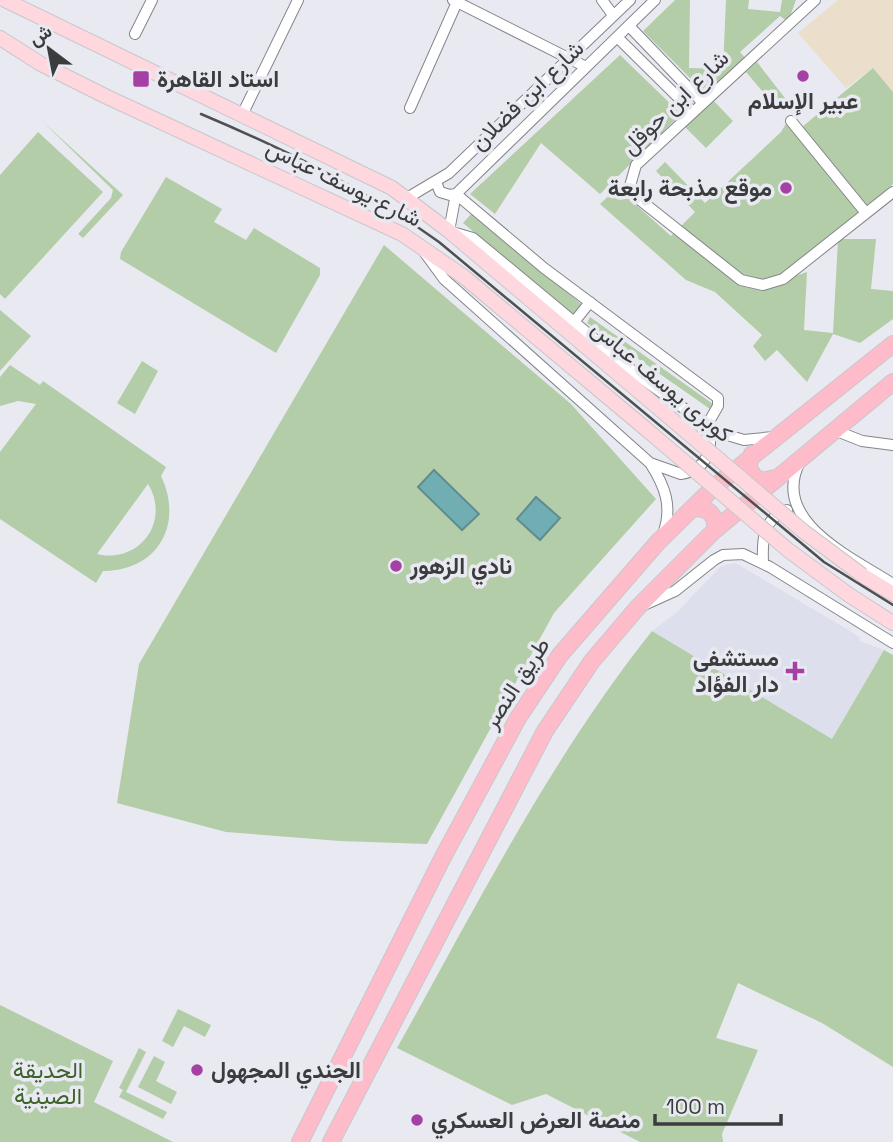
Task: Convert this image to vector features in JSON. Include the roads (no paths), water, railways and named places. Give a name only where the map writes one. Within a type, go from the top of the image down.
[{"type":"highway","name":"طريق النصر","points":[[300,1142],[443,857],[518,718],[575,635],[690,510],[773,436],[893,344]]},
{"type":"highway","points":[[331,1142],[545,731],[592,661],[638,607],[715,530],[893,382]]},
{"type":"highway","points":[[752,454],[749,467],[755,478],[767,481],[775,478]]},
{"type":"highway","points":[[690,510],[702,508],[709,511],[716,522],[715,530]]},
{"type":"main road","name":"شارع يوسف عباس","points":[[5,0],[407,198]]},
{"type":"main road","name":"شارع يوسف عباس","points":[[0,38],[41,64],[94,91],[379,222],[421,246]]},
{"type":"main road","name":"كوبرى يوسف عباس","points":[[407,198],[794,524],[862,575],[893,594]]},
{"type":"main road","name":"كوبرى يوسف عباس","points":[[421,246],[463,276],[779,542],[849,595],[893,623]]},
{"type":"street","points":[[135,34],[152,0]]},
{"type":"street","points":[[242,116],[298,0]]},
{"type":"street","points":[[602,0],[613,15]]},
{"type":"street","name":"شارع ابن فضلان","points":[[407,198],[436,183],[630,0]]},
{"type":"street","name":"شارع ابن فضلان","points":[[456,194],[655,0]]},
{"type":"street","name":"شارع ابن حوقل","points":[[815,0],[636,165],[630,186],[640,200],[741,281],[751,285],[773,284],[893,192]]},
{"type":"street","points":[[410,108],[455,1],[586,67]]},
{"type":"street","points":[[629,26],[703,103]]},
{"type":"street","points":[[617,37],[693,113]]},
{"type":"street","points":[[792,121],[866,214]]},
{"type":"street","points":[[436,183],[443,194],[456,194],[527,255],[718,398],[719,407],[707,425],[711,448],[698,468],[681,474],[650,463]]},
{"type":"street","points":[[449,231],[456,194]]},
{"type":"street","name":"شارع يوسف عباس","points":[[449,231],[473,238],[644,380],[707,425],[730,437],[752,440],[773,436]]},
{"type":"street","name":"شارع يوسف عباس","points":[[421,246],[430,264],[444,279],[650,463],[664,487],[668,503],[665,527],[658,542]]},
{"type":"street","points":[[574,322],[590,302]]},
{"type":"street","points":[[834,430],[862,441],[893,445]]},
{"type":"street","points":[[810,450],[800,462],[794,476],[793,492],[797,508],[804,520],[828,541],[893,584]]},
{"type":"street","points":[[763,562],[763,536],[768,524],[784,511],[797,508]]},
{"type":"street","points":[[638,607],[675,591],[723,555],[743,554],[763,562],[893,643]]},
{"type":"water","points":[[434,470],[479,514],[462,530],[418,487]]},
{"type":"water","points":[[536,497],[560,518],[540,540],[517,519]]},
{"type":"railway","points":[[201,114],[263,141],[354,187],[439,242],[824,562],[893,605]]},
{"type":"place","name":"عبير الإسلام","points":[[803,76]]},
{"type":"place","name":"استاد القاهرة","points":[[141,79]]},
{"type":"place","name":"موقع مذبحة رابعة","points":[[786,188]]},
{"type":"place","name":"نادي الزهور","points":[[396,566]]},
{"type":"place","name":"مستشفى دار الفؤاد","points":[[795,671]]},
{"type":"place","name":"الجندي المجهول","points":[[197,1070]]},
{"type":"place","name":"منصة العرض العسكري","points":[[417,1120]]},
{"type":"park label","name":"الحديقة الصينية","points":[[48,1083]]}]
